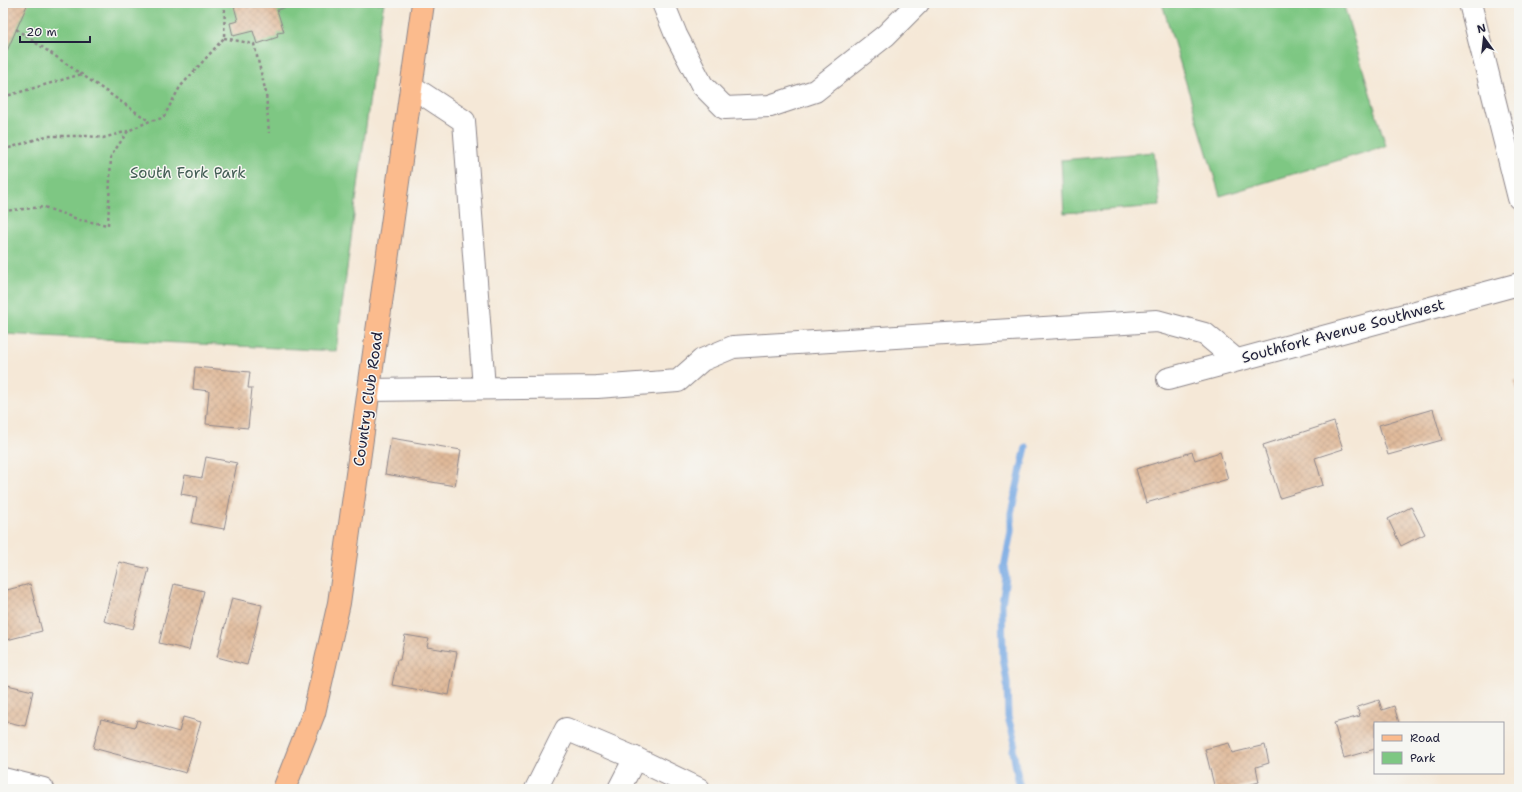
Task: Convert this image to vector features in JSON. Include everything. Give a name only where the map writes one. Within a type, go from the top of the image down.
[{"type":"main road","name":"Country Club Road","points":[[284,789],[314,712],[339,603],[423,3]]},
{"type":"street","points":[[664,3],[676,35],[702,85],[724,108],[770,106],[815,91],[886,35],[918,3]]},
{"type":"street","points":[[1470,3],[1519,198]]},
{"type":"street","points":[[411,86],[464,121],[484,388]]},
{"type":"street","name":"Southfork Avenue Southwest","points":[[1168,379],[1519,284]]},
{"type":"street","points":[[369,390],[598,387],[678,381],[702,360],[733,347],[1157,321],[1205,334],[1236,360]]},
{"type":"street","points":[[536,789],[566,729],[635,758],[699,789]]},
{"type":"street","points":[[619,789],[635,758]]},
{"type":"street","points":[[3,779],[43,789]]},
{"type":"path","points":[[3,150],[46,136],[88,136],[103,138],[128,131],[150,121],[163,118],[180,87],[224,38],[225,3]]},
{"type":"path","points":[[16,29],[150,121]]},
{"type":"path","points":[[224,38],[254,44],[266,93],[269,133]]},
{"type":"path","points":[[3,97],[82,74]]},
{"type":"path","points":[[3,211],[44,207],[80,220],[108,225],[111,156],[128,131]]},
{"type":"green space","name":"South Fork Park","points":[[3,3],[384,3],[379,29],[336,351],[3,334]]},
{"type":"green space","points":[[1162,3],[1343,3],[1386,146],[1220,196]]},
{"type":"green space","points":[[1154,152],[1160,206],[1064,213],[1061,160]]},
{"type":"building","points":[[3,3],[28,3],[3,60]]},
{"type":"building","points":[[242,3],[297,4],[277,10],[284,32],[277,33],[278,37],[257,44],[253,31],[233,36],[230,23],[238,21],[234,6]]},
{"type":"building","points":[[195,367],[250,372],[248,388],[252,388],[248,428],[206,424],[209,391],[193,389]]},
{"type":"building","points":[[1519,379],[1519,395],[1514,381]]},
{"type":"building","points":[[1433,409],[1442,440],[1388,455],[1379,425]]},
{"type":"building","points":[[1334,422],[1343,449],[1315,458],[1323,485],[1280,498],[1263,445]]},
{"type":"building","points":[[391,438],[461,450],[455,486],[385,474]]},
{"type":"building","points":[[1192,452],[1195,460],[1220,452],[1228,479],[1146,503],[1136,469]]},
{"type":"building","points":[[206,457],[237,463],[224,529],[192,523],[197,497],[181,494],[185,475],[202,478]]},
{"type":"building","points":[[1411,507],[1425,534],[1401,546],[1388,519]]},
{"type":"building","points":[[119,562],[149,569],[133,629],[104,621]]},
{"type":"building","points":[[30,584],[42,631],[3,641],[3,591]]},
{"type":"building","points":[[174,584],[204,591],[189,650],[159,643]]},
{"type":"building","points":[[232,598],[262,605],[247,665],[217,657]]},
{"type":"building","points":[[405,635],[429,639],[427,647],[457,652],[449,695],[392,685],[397,660],[400,660]]},
{"type":"building","points":[[3,684],[33,691],[25,726],[3,721]]},
{"type":"building","points":[[1379,700],[1382,710],[1394,706],[1399,722],[1374,722],[1374,749],[1344,758],[1334,723],[1360,716],[1357,707]]},
{"type":"building","points":[[183,717],[201,722],[186,773],[93,748],[101,719],[135,727],[137,720],[179,732]]},
{"type":"building","points":[[1229,743],[1232,753],[1265,745],[1269,763],[1256,767],[1259,782],[1233,789],[1215,789],[1205,749]]},
{"type":"waterway","points":[[1020,789],[1013,751],[1015,742],[1008,717],[1007,682],[1003,657],[1002,604],[1006,577],[1004,568],[1011,531],[1011,513],[1026,447]]}]
